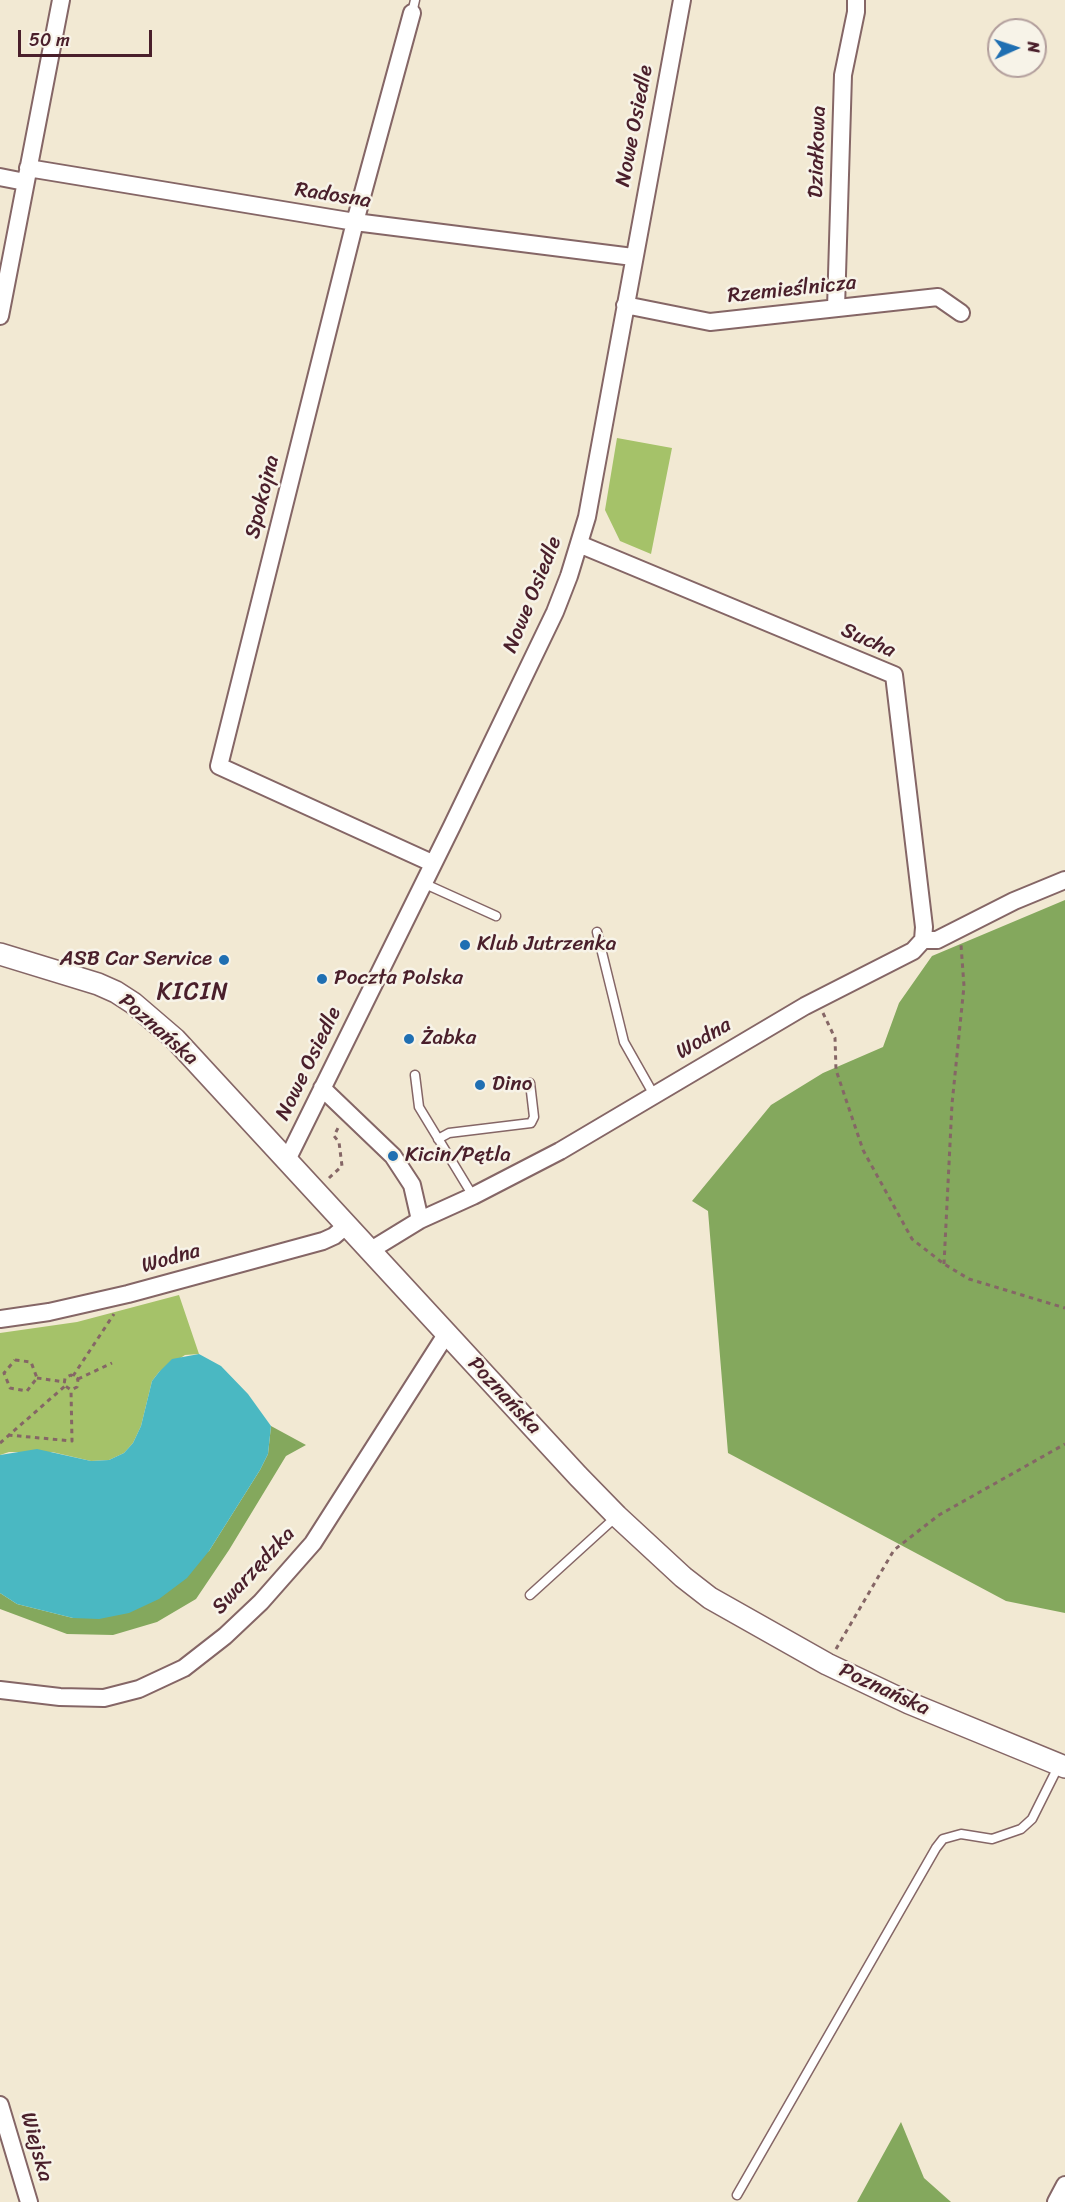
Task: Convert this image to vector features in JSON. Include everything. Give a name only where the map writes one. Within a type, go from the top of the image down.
[{"type":"street","points":[[0,316],[61,0]]},
{"type":"street","name":"Nowe Osiedle","points":[[287,1160],[555,612],[579,544],[593,484],[682,0]]},
{"type":"street","name":"Działkowa","points":[[836,308],[843,75],[856,12],[856,0]]},
{"type":"street","name":"Spokojna","points":[[413,6],[355,222],[219,766],[432,863]]},
{"type":"street","name":"Radosna","points":[[0,177],[27,175],[355,222],[633,257]]},
{"type":"street","name":"Rzemieślnicza","points":[[625,305],[710,322],[938,297],[961,313]]},
{"type":"street","name":"Sucha","points":[[579,544],[894,675],[924,927],[923,940]]},
{"type":"street","name":"Wodna","points":[[371,1250],[420,1220],[560,1151],[816,1000],[914,951],[923,940],[937,940],[1014,901],[1065,880]]},
{"type":"street","name":"Poznańska","points":[[0,954],[98,984],[116,992],[133,1003],[175,1039],[617,1516],[683,1577],[710,1598],[827,1664],[909,1703],[1062,1766]]},
{"type":"street","points":[[322,1088],[393,1156],[408,1178],[420,1220]]},
{"type":"street","name":"Wodna","points":[[0,1319],[49,1312],[128,1294],[323,1241],[334,1236],[347,1225]]},
{"type":"street","name":"Swarzędzka","points":[[0,1690],[60,1697],[104,1698],[139,1689],[184,1668],[225,1636],[261,1602],[313,1543],[447,1333]]},
{"type":"street","name":"Wiejska","points":[[0,2105],[29,2202]]},
{"type":"street","points":[[1056,2202],[1065,2185]]},
{"type":"lane","points":[[423,883],[496,916]]},
{"type":"lane","points":[[597,932],[624,1042],[654,1095]]},
{"type":"lane","points":[[415,1075],[419,1107],[472,1196]]},
{"type":"lane","points":[[438,1139],[448,1133],[531,1122],[534,1117],[530,1083]]},
{"type":"lane","points":[[531,1596],[617,1516]]},
{"type":"lane","points":[[736,2195],[936,1848],[943,1839],[961,1834],[992,1839],[1021,1829],[1032,1819],[1062,1766]]},
{"type":"path","points":[[944,1264],[952,1104],[964,986],[960,929]]},
{"type":"path","points":[[816,1000],[835,1038],[836,1070],[863,1150],[912,1239],[944,1264],[969,1279],[1065,1308]]},
{"type":"path","points":[[314,1190],[342,1166],[339,1142],[334,1136],[346,1111]]},
{"type":"path","points":[[0,1443],[65,1384],[65,1378],[73,1376],[117,1309]]},
{"type":"path","points":[[15,1360],[31,1362],[37,1378],[27,1391],[10,1388],[2,1373],[15,1360]]},
{"type":"path","points":[[78,1379],[112,1363]]},
{"type":"path","points":[[73,1376],[78,1379]]},
{"type":"path","points":[[8,1435],[72,1441],[71,1390],[65,1384],[37,1378]]},
{"type":"path","points":[[71,1390],[77,1387],[78,1379]]},
{"type":"path","points":[[827,1664],[894,1550],[939,1515],[1065,1444]]},
{"type":"green space","points":[[617,438],[672,448],[651,554],[620,541],[605,510]]},
{"type":"green space","points":[[1065,900],[1065,1613],[1006,1601],[728,1453],[708,1211],[692,1201],[771,1105],[823,1073],[883,1047],[899,1003],[932,956]]},
{"type":"green space","points":[[179,1295],[199,1354],[185,1355],[159,1372],[152,1381],[141,1426],[133,1443],[124,1453],[109,1460],[91,1461],[52,1452],[9,1452],[0,1455],[0,1333],[77,1322]]},
{"type":"green space","points":[[271,1426],[306,1445],[286,1456],[229,1550],[196,1599],[157,1622],[113,1635],[67,1634],[0,1609],[0,1593],[17,1604],[73,1618],[209,1551],[268,1454]]},
{"type":"green space","points":[[901,2122],[924,2178],[951,2202],[857,2202]]},
{"type":"water","points":[[199,1354],[221,1366],[248,1394],[271,1426],[268,1454],[260,1470],[209,1551],[187,1578],[159,1599],[129,1613],[99,1619],[73,1618],[17,1604],[0,1593],[0,1455],[37,1449],[91,1461],[109,1460],[124,1453],[133,1443],[141,1426],[152,1381],[172,1359]]},
{"type":"place","name":"Klub Jutrzenka","points":[[465,945]]},
{"type":"place","name":"ASB Car Service","points":[[224,960]]},
{"type":"place","name":"Poczta Polska","points":[[322,979]]},
{"type":"place","name":"Żabka","points":[[409,1039]]},
{"type":"place","name":"Dino","points":[[480,1085]]},
{"type":"place","name":"Kicin/Pętla","points":[[393,1156]]},
{"type":"district","name":"KICIN","points":[[193,993]]}]
